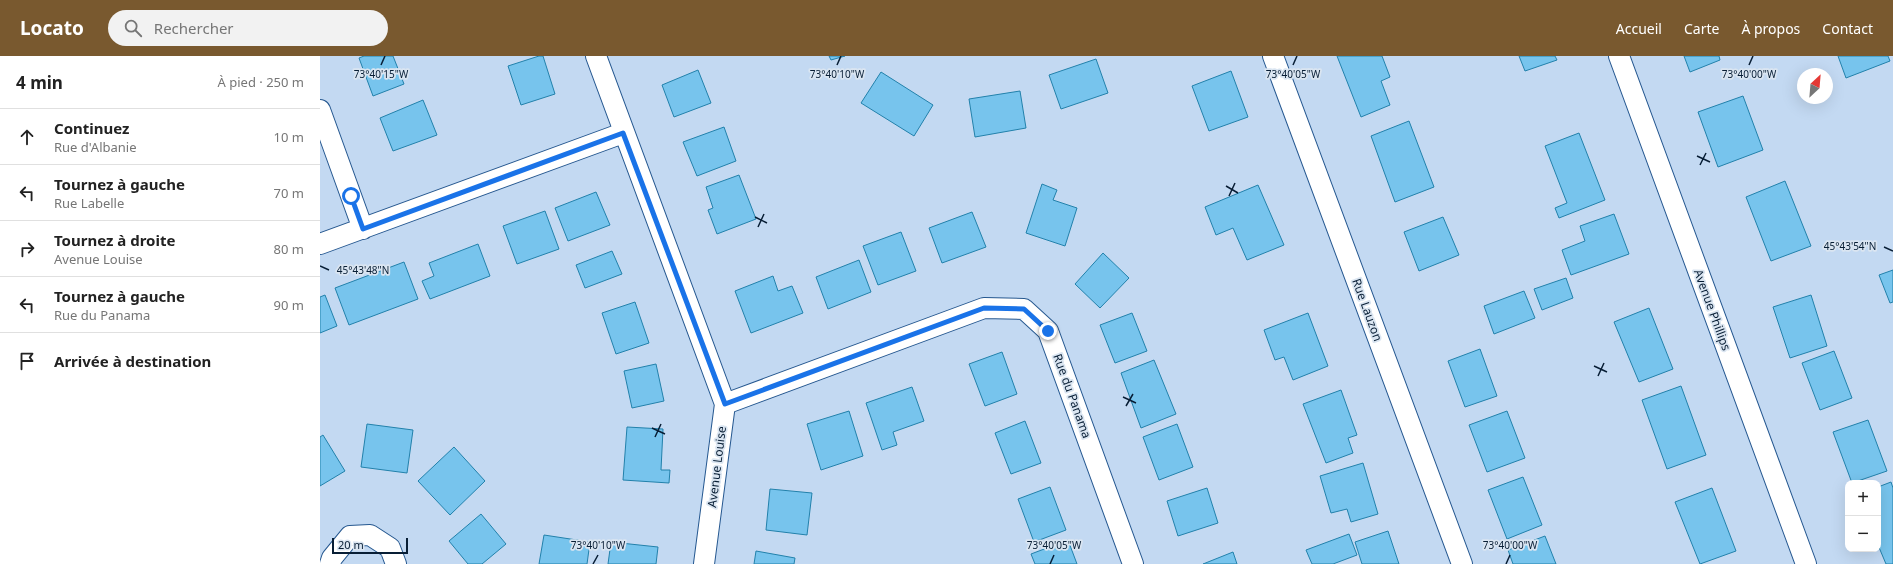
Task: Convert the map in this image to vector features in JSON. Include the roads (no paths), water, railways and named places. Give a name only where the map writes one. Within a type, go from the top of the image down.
[{"type":"street","name":"Avenue Louise","points":[[596,56],[623,133],[725,404],[704,564]]},
{"type":"street","name":"Rue Lauzon","points":[[1273,56],[1462,564]]},
{"type":"street","name":"Avenue Phillips","points":[[1619,56],[1806,564]]},
{"type":"street","points":[[320,110],[363,229]]},
{"type":"street","points":[[320,244],[623,133]]},
{"type":"street","name":"Rue du Panama","points":[[725,404],[984,308],[1024,309],[1048,331],[1133,564]]},
{"type":"street","points":[[330,564],[332,558],[350,536],[370,535],[390,548],[396,564]]}]
